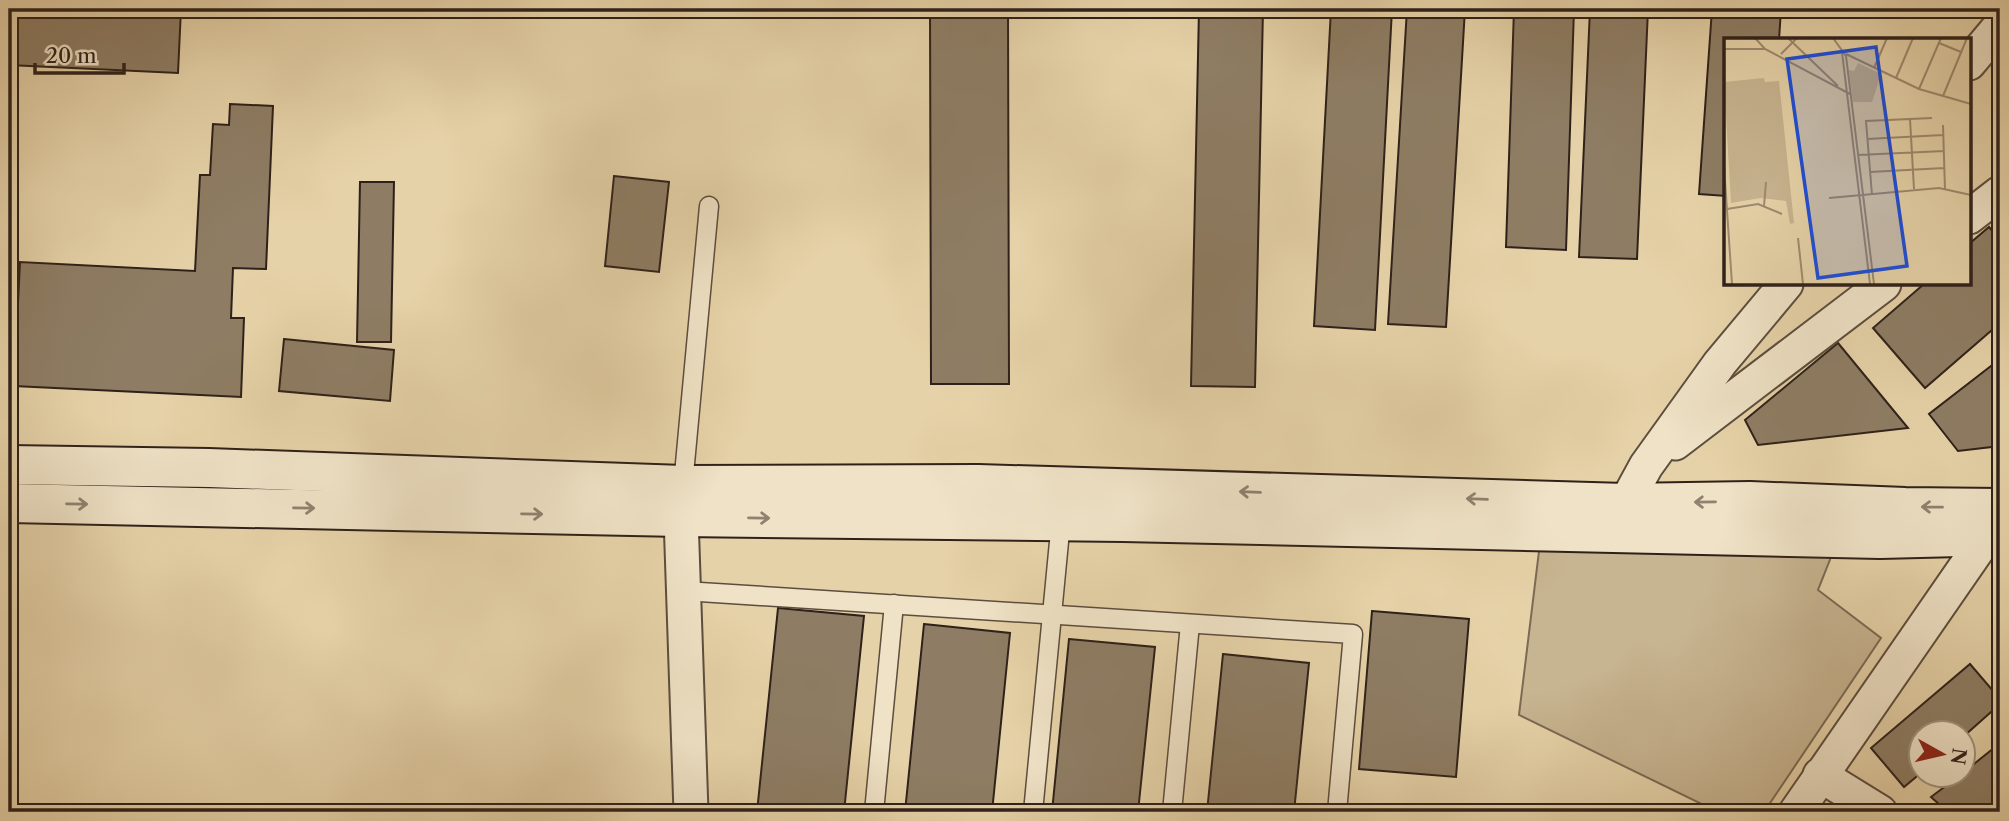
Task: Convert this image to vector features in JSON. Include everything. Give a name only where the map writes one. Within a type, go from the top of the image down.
[{"type":"street","points":[[1970,62],[2000,26]]},
{"type":"street","points":[[1970,217],[2000,193]]},
{"type":"street","points":[[1618,518],[1646,466],[1720,363],[1785,285]]},
{"type":"street","points":[[1646,466],[1883,285]]},
{"type":"street","points":[[9,465],[209,468],[682,501],[1061,521],[1618,518]]},
{"type":"street","points":[[9,503],[682,501],[978,484],[1618,518],[1880,539],[1960,537],[2000,512]]},
{"type":"street","points":[[682,501],[691,812]]},
{"type":"street","points":[[1796,812],[2000,512]]},
{"type":"street","points":[[1820,775],[1880,812]]},
{"type":"lane","points":[[682,501],[709,206]]},
{"type":"lane","points":[[1033,812],[1061,521]]},
{"type":"lane","points":[[684,591],[1353,634],[1337,812]]},
{"type":"lane","points":[[874,812],[894,604]]},
{"type":"lane","points":[[1172,812],[1190,624]]},
{"type":"shaded area","points":[[1540,543],[1835,547],[1818,590],[1881,638],[1764,812],[1718,812],[1519,715]]},
{"type":"building","points":[[9,9],[181,9],[178,73],[9,65]]},
{"type":"building","points":[[930,9],[1008,9],[1009,384],[931,384]]},
{"type":"building","points":[[1199,9],[1263,9],[1255,387],[1191,386]]},
{"type":"building","points":[[1331,9],[1392,9],[1375,330],[1314,326]]},
{"type":"building","points":[[1407,9],[1465,9],[1446,327],[1388,324]]},
{"type":"building","points":[[1514,9],[1574,9],[1566,250],[1506,247]]},
{"type":"building","points":[[1590,9],[1648,9],[1637,259],[1579,257]]},
{"type":"building","points":[[1712,9],[1781,9],[1779,38],[1724,38],[1724,196],[1699,194]]},
{"type":"building","points":[[230,104],[273,106],[266,269],[233,268],[231,318],[244,318],[241,397],[14,386],[20,262],[195,271],[200,175],[210,175],[213,124],[229,125]]},
{"type":"building","points":[[614,176],[669,182],[659,272],[605,266]]},
{"type":"building","points":[[360,182],[394,182],[391,342],[357,342]]},
{"type":"building","points":[[1989,227],[2000,240],[2000,323],[1925,388],[1873,328],[1923,285],[1970,285],[1970,243]]},
{"type":"building","points":[[284,339],[394,350],[390,401],[279,391]]},
{"type":"building","points":[[1838,343],[1908,428],[1758,445],[1745,420]]},
{"type":"building","points":[[2000,359],[2000,446],[1958,451],[1929,414]]},
{"type":"building","points":[[778,608],[864,616],[844,812],[757,812]]},
{"type":"building","points":[[1372,611],[1469,619],[1456,777],[1359,769]]},
{"type":"building","points":[[924,624],[1010,633],[992,812],[905,812]]},
{"type":"building","points":[[1069,639],[1155,647],[1138,812],[1052,812]]},
{"type":"building","points":[[1223,654],[1309,663],[1294,812],[1207,812]]},
{"type":"building","points":[[1970,664],[2000,699],[2000,704],[1978,724],[1978,720],[1908,720],[1908,784],[1904,787],[1871,748]]},
{"type":"building","points":[[2000,743],[2000,812],[1948,812],[1931,797],[1940,790],[1978,790],[1978,761]]}]
